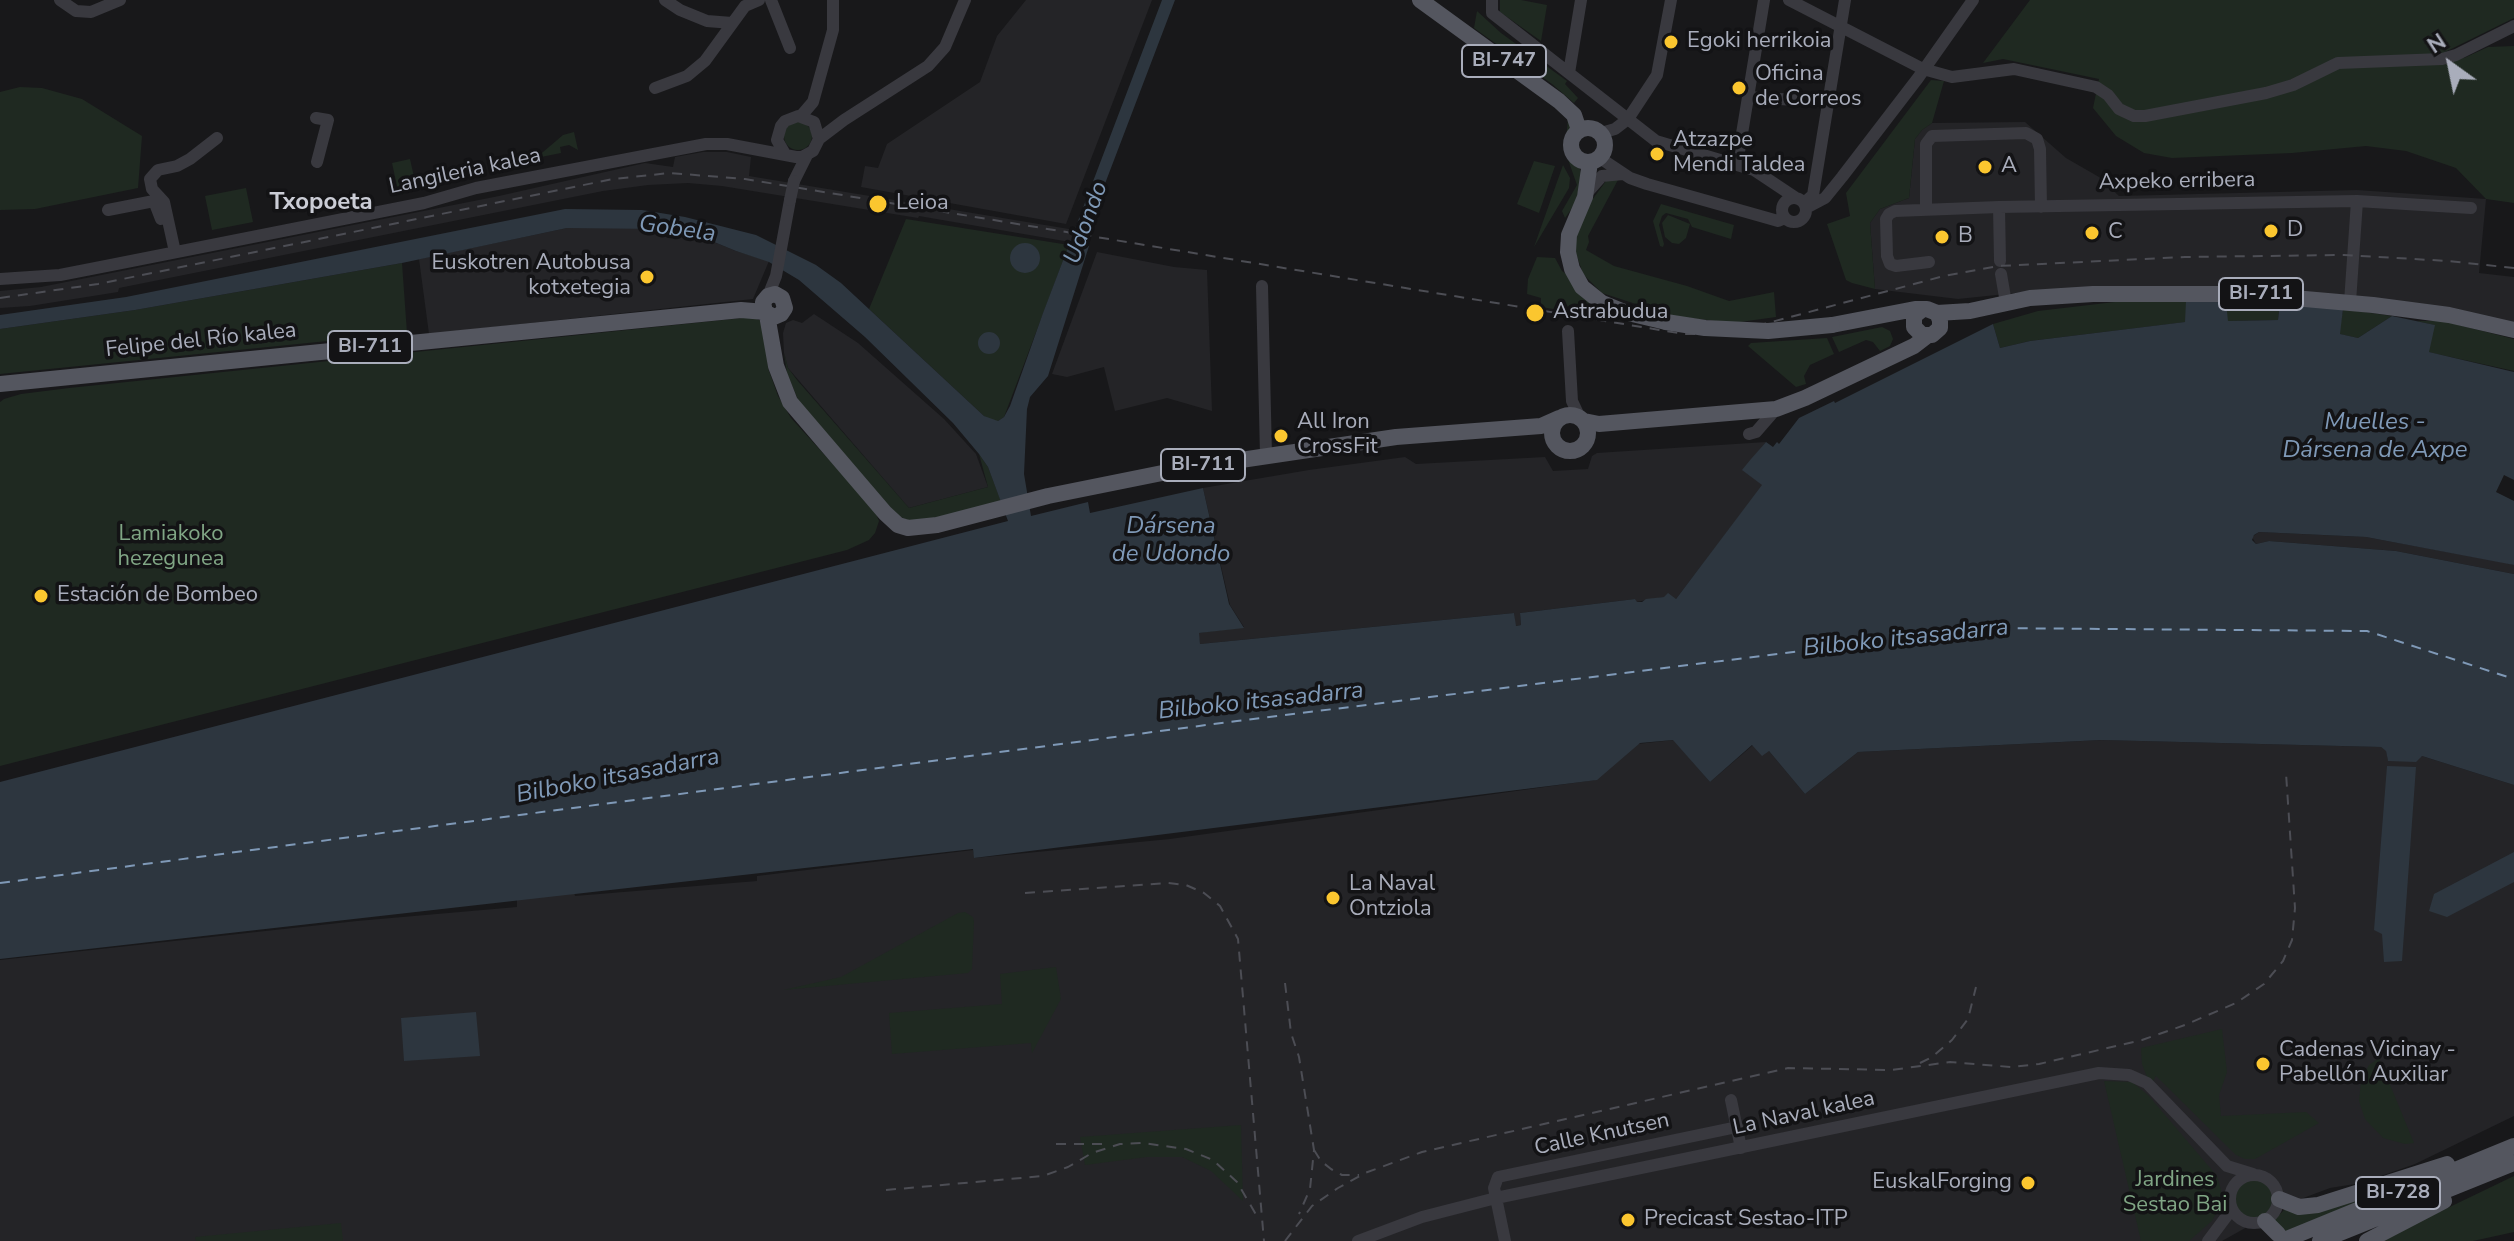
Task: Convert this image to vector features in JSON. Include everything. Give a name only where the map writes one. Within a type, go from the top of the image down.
[{"type":"main road","name":"BI-747","points":[[1420,0],[1559,101],[1574,115],[1579,130],[1572,138],[1571,149],[1577,159],[1595,160]]},
{"type":"main road","points":[[1579,130],[1590,128],[1601,133],[1606,142],[1595,160],[1585,197],[1569,235],[1569,261],[1577,280],[1588,294],[1613,308],[1666,322],[1705,328],[1768,331],[1832,325],[1890,314],[1926,323]]},
{"type":"main road","name":"BI-711","points":[[1746,412],[1794,399],[1897,350],[1926,323],[2006,303],[2049,297],[2261,294],[2449,315],[2514,330]]},
{"type":"main road","name":"BI-711","points":[[772,298],[776,366],[790,402],[898,525],[908,528],[924,528],[1141,477],[1396,437],[1547,425],[1572,415],[1593,424],[1776,409],[1914,346],[1926,323]]},
{"type":"main road","name":"Felipe del Río kalea","points":[[0,384],[741,310],[772,298]]},
{"type":"main road","points":[[1553,439],[1553,428],[1572,415],[1588,431],[1586,441]]},
{"type":"main road","name":"BI-711","points":[[1516,427],[1535,431],[1553,439],[1560,448],[1571,451],[1600,430],[1619,422]]},
{"type":"main road","points":[[2279,1199],[2299,1207],[2318,1205],[2423,1170],[2514,1145]]},
{"type":"main road","name":"BI-728","points":[[2280,1238],[2514,1145]]},
{"type":"main road","points":[[2367,1241],[2514,1163]]},
{"type":"main road","name":"BI-728","points":[[2320,1241],[2514,1163]]},
{"type":"main road","points":[[2265,1221],[2280,1238]]},
{"type":"street","points":[[65,1],[76,11],[91,12],[120,0]]},
{"type":"street","points":[[665,0],[707,21],[732,23]]},
{"type":"street","points":[[655,88],[687,76],[705,61],[745,6],[759,0]]},
{"type":"street","points":[[771,0],[790,48]]},
{"type":"street","points":[[749,148],[763,145],[778,133],[785,121],[801,116],[813,102],[833,30],[833,0]]},
{"type":"street","points":[[772,298],[795,178],[807,155],[819,139],[840,123],[937,58],[954,31],[965,0]]},
{"type":"street","points":[[1569,73],[1581,0]]},
{"type":"street","points":[[1601,133],[1615,129],[1628,119],[1657,75],[1671,0]]},
{"type":"street","points":[[1737,164],[1764,0]]},
{"type":"street","points":[[1789,0],[1923,69],[1952,77],[2014,69],[2096,87],[2108,95],[2119,109],[2134,116],[2266,93],[2293,85],[2338,63],[2442,59],[2514,26]]},
{"type":"street","points":[[1802,203],[1813,195],[1845,0]]},
{"type":"street","points":[[1492,3],[1492,13],[1666,146],[1754,170],[1802,203],[1806,215],[1798,222],[1785,218],[1782,210],[1785,202],[1802,203],[1825,198],[1918,78],[1973,0]]},
{"type":"street","points":[[1748,97],[1827,102]]},
{"type":"street","points":[[801,116],[811,119],[816,125],[819,139]]},
{"type":"street","points":[[316,118],[328,120],[317,162]]},
{"type":"street","points":[[816,125],[840,123]]},
{"type":"street","points":[[778,133],[779,146],[787,155],[795,178]]},
{"type":"street","points":[[1926,209],[1926,144],[1932,136],[2026,133],[2037,139],[2040,149],[2041,207]]},
{"type":"street","points":[[171,253],[164,202],[152,189],[150,179],[158,170],[190,159],[217,138]]},
{"type":"street","name":"Langileria kalea","points":[[0,279],[60,275],[706,144],[787,155]]},
{"type":"street","points":[[787,155],[807,155]]},
{"type":"street","points":[[1595,160],[1647,184],[1778,221],[1785,218]]},
{"type":"street","points":[[1585,197],[1602,176],[1623,174]]},
{"type":"street","points":[[108,210],[154,201],[171,253]]},
{"type":"street","points":[[2350,302],[2357,201]]},
{"type":"street","name":"Axpeko erribera","points":[[1929,262],[1890,264],[1886,219],[1889,214],[1926,209],[2357,201],[2471,208]]},
{"type":"street","points":[[1999,207],[2006,303]]},
{"type":"street","points":[[1262,286],[1266,455]]},
{"type":"street","points":[[1568,331],[1572,415]]},
{"type":"street","points":[[1749,434],[1756,432],[1776,409]]},
{"type":"street","name":"La Naval kalea","points":[[1358,1241],[1422,1217],[1496,1198],[2108,1072],[2129,1075],[2154,1088],[2227,1166]]},
{"type":"street","points":[[1731,1100],[1741,1148]]},
{"type":"street","name":"Calle Knutsen","points":[[1496,1198],[1494,1184],[1503,1176],[1737,1127]]},
{"type":"street","points":[[2227,1166],[2269,1179],[2275,1185],[2279,1199],[2276,1209],[2265,1221],[2250,1223],[2243,1220],[2232,1209],[2227,1166]]},
{"type":"street","points":[[2232,1190],[2238,1181],[2253,1174]]},
{"type":"street","points":[[1496,1198],[1505,1241]]},
{"type":"street","points":[[2212,1238],[2232,1209]]},
{"type":"street","points":[[2212,1238],[2243,1220]]},
{"type":"shaded area","points":[[1026,0],[1152,0],[1066,224],[861,187],[865,166],[878,168],[887,144],[980,82],[997,36]]},
{"type":"shaded area","points":[[2025,122],[2066,158],[2099,177],[2119,196],[2357,190],[2486,199],[2479,273],[2514,277],[2514,323],[2473,314],[2044,290],[1958,299],[1875,289],[1870,223],[1880,209],[1909,198],[1915,139],[1922,130],[1932,123]]},
{"type":"shaded area","points":[[727,152],[751,157],[749,176],[1075,230],[1070,242],[722,186],[688,183],[648,185],[603,191],[119,288],[118,292],[0,308],[0,291],[41,287],[499,196],[645,163],[673,167],[675,157]]},
{"type":"shaded area","points":[[567,228],[660,229],[702,237],[769,261],[753,299],[429,334],[419,259]]},
{"type":"shaded area","points":[[1097,252],[1207,270],[1212,411],[1167,398],[1115,411],[1104,367],[1067,377],[1052,374]]},
{"type":"shaded area","points":[[814,314],[858,343],[944,419],[976,454],[988,487],[909,508],[788,368],[783,333],[786,323],[793,320],[802,323]]},
{"type":"shaded area","points":[[1766,442],[1743,470],[1763,485],[1676,599],[1664,597],[1636,602],[1635,599],[1520,613],[1521,625],[1515,626],[1514,613],[1200,644],[1198,633],[1244,627],[1230,605],[1203,488],[1405,457],[1416,464],[1545,457],[1553,471],[1588,469],[1592,456],[1597,453]]},
{"type":"shaded area","points":[[2259,532],[2366,537],[2507,563],[2514,565],[2514,574],[2396,551],[2269,541],[2256,544],[2252,537]]},
{"type":"shaded area","points":[[1674,740],[1710,782],[1753,745],[1769,751],[1805,794],[1858,752],[2102,740],[2381,747],[2386,750],[2388,760],[2422,756],[2514,785],[2514,1116],[2415,1164],[2361,1183],[2330,1188],[2290,1203],[2222,1241],[0,1241],[0,960],[517,907],[517,900],[574,891],[575,896],[757,881],[757,876],[973,850],[975,858],[1170,839],[1595,780],[1637,744]]},
{"type":"green space","points":[[1500,0],[1547,5],[1541,41],[1500,12]]},
{"type":"green space","points":[[2030,0],[2514,0],[2514,18],[2443,53],[2464,58],[2488,47],[2514,46],[2514,203],[2486,199],[2456,168],[2406,151],[2366,146],[2292,153],[2172,158],[2144,153],[2116,136],[2093,108],[2099,79],[2003,59],[1983,63]]},
{"type":"green space","points":[[1477,11],[1501,33],[1567,81],[1565,84],[1578,98],[1574,103],[1474,28]]},
{"type":"green space","points":[[1931,80],[1944,81],[1932,123],[1915,139],[1909,198],[1880,209],[1870,223],[1875,289],[1852,283],[1846,280],[1827,224],[1850,216],[1846,193]]},
{"type":"green space","points":[[20,87],[42,88],[82,99],[142,136],[138,188],[35,209],[0,210],[0,92]]},
{"type":"green space","points":[[1568,118],[1572,131],[1567,143],[1568,150],[1579,166],[1582,177],[1575,204],[1565,218],[1562,211],[1577,185],[1565,151]]},
{"type":"green space","points":[[798,122],[808,126],[812,136],[808,146],[798,150],[788,146],[784,136],[788,126]]},
{"type":"green space","points":[[574,132],[578,150],[569,145],[560,147],[561,153],[536,158],[563,135]]},
{"type":"green space","points":[[410,159],[417,190],[399,195],[392,163]]},
{"type":"green space","points":[[1534,161],[1555,166],[1539,213],[1517,204]]},
{"type":"green space","points":[[1563,165],[1570,178],[1569,188],[1534,247]]},
{"type":"green space","points":[[1619,178],[1588,236],[1586,250],[1614,266],[1729,301],[1774,292],[1776,317],[1733,323],[1673,316],[1602,293],[1583,274],[1575,250],[1577,228],[1606,181]]},
{"type":"green space","points":[[246,188],[253,222],[212,230],[205,196]]},
{"type":"green space","points":[[1661,204],[1734,225],[1731,239],[1692,227],[1688,219],[1666,213],[1659,225],[1664,244],[1660,246],[1653,221]]},
{"type":"green space","points":[[1668,215],[1690,224],[1686,238],[1679,244],[1665,237],[1662,223]]},
{"type":"green space","points":[[906,219],[1069,245],[1004,417],[998,421],[992,422],[984,416],[869,309]]},
{"type":"green space","points":[[1537,257],[1555,258],[1562,271],[1628,321],[1541,307],[1541,298],[1527,294],[1528,279]]},
{"type":"green space","points":[[402,263],[407,333],[0,374],[0,329],[135,310]]},
{"type":"green space","points":[[2123,301],[2186,301],[2186,322],[2030,341],[2000,348],[1993,324],[2038,311]]},
{"type":"green space","points":[[2226,302],[2280,302],[2278,320],[2227,321]]},
{"type":"green space","points":[[2343,309],[2392,316],[2358,338],[2339,334]]},
{"type":"green space","name":"Lamiakoko hezegunea","points":[[752,317],[763,322],[767,333],[768,368],[778,396],[791,418],[874,509],[879,521],[869,540],[847,550],[0,766],[0,402],[4,399],[69,388]]},
{"type":"green space","points":[[2416,321],[2443,321],[2514,339],[2514,371],[2428,352],[2434,325]]},
{"type":"green space","points":[[1882,327],[1890,331],[1893,339],[1890,346],[1880,351],[1873,342],[1866,340],[1839,352],[1832,337]]},
{"type":"green space","points":[[1827,338],[1834,354],[1810,365],[1804,376],[1806,384],[1796,387],[1748,346],[1751,343]]},
{"type":"green space","points":[[784,353],[788,368],[797,380],[909,508],[988,487],[979,454],[988,467],[1002,504],[925,523],[896,515],[799,402],[787,373]]},
{"type":"green space","points":[[965,912],[973,917],[974,922],[972,969],[968,973],[783,990],[841,977]]},
{"type":"green space","points":[[1056,967],[1061,999],[1032,1053],[1031,1043],[892,1054],[889,1013],[1002,1004],[1000,974]]},
{"type":"green space","name":"Jardines Sestao Bai","points":[[2222,1029],[2227,1072],[2219,1095],[2221,1116],[2306,1112],[2319,1123],[2255,1159],[2245,1159],[2236,1155],[2156,1076],[2153,1081],[2147,1077],[2141,1048]]},
{"type":"green space","points":[[2379,1058],[2414,1143],[2405,1144],[2383,1138],[2365,1119],[2359,1101],[2361,1081],[2369,1065]]},
{"type":"green space","name":"Jardines Sestao Bai","points":[[2104,1081],[2132,1082],[2148,1095],[2217,1176],[2221,1190],[2219,1208],[2212,1221],[2189,1241],[2141,1241]]},
{"type":"green space","points":[[1241,1125],[1243,1201],[1211,1171],[1182,1157],[1147,1157],[1085,1165],[1080,1137]]},
{"type":"green space","points":[[2427,1173],[2283,1234],[2273,1221],[2284,1210]]},
{"type":"green space","points":[[2514,1176],[2514,1232],[2473,1241],[2379,1241]]},
{"type":"green space","points":[[2255,1177],[2270,1183],[2276,1198],[2270,1213],[2255,1219],[2240,1213],[2234,1198],[2240,1183]]},
{"type":"green space","points":[[341,1223],[343,1241],[196,1241],[195,1237]]},
{"type":"water","points":[[1162,0],[1175,0],[1082,244],[1089,246],[1048,376],[1030,397],[1024,474],[1031,516],[1088,502],[1090,513],[1203,488],[1229,604],[1244,628],[1199,633],[1200,644],[1514,613],[1516,626],[1521,625],[1520,613],[1635,599],[1642,602],[1664,597],[1668,593],[1676,599],[1762,485],[1742,470],[1766,442],[1773,447],[1777,442],[1779,444],[1799,418],[1993,324],[2000,348],[2030,341],[2185,322],[2186,301],[2226,302],[2228,321],[2278,320],[2280,302],[2343,309],[2340,334],[2358,338],[2392,316],[2435,325],[2429,352],[2514,372],[2514,480],[2504,475],[2496,492],[2514,501],[2514,565],[2366,537],[2259,532],[2252,540],[2256,544],[2269,541],[2396,551],[2514,574],[2514,785],[2422,756],[2416,762],[2388,761],[2386,751],[2381,747],[2101,740],[1858,752],[1805,794],[1769,751],[1762,756],[1752,745],[1710,782],[1673,740],[1640,743],[1597,780],[974,858],[973,849],[0,959],[0,782],[1008,521],[988,467],[979,454],[953,423],[865,337],[799,280],[769,262],[702,237],[660,229],[567,228],[402,263],[135,310],[0,329],[0,315],[126,297],[565,209],[642,210],[756,235],[816,265],[841,283],[984,416],[998,421],[1010,406]]},
{"type":"water","points":[[1025,243],[1031,244],[1039,252],[1039,264],[1031,272],[1025,273],[1019,272],[1011,264],[1010,258],[1011,252],[1019,244]]},
{"type":"water","points":[[985,332],[993,332],[1000,343],[993,354],[985,354],[978,347],[978,339]]},
{"type":"water","points":[[2387,766],[2416,767],[2402,961],[2384,962],[2382,934],[2374,930]]},
{"type":"water","points":[[2514,852],[2514,882],[2447,917],[2429,911],[2434,894]]},
{"type":"water","points":[[476,1012],[480,1056],[404,1061],[401,1018]]},
{"type":"ferry route","points":[[0,883],[1237,721],[1987,628],[2367,631],[2514,679]]},
{"type":"railway","points":[[0,298],[98,284],[613,179],[670,173],[745,179],[1684,334],[1711,334],[1749,328],[1944,276],[1998,266],[2185,257],[2344,255],[2514,268]]},
{"type":"railway","points":[[1285,1241],[1312,1206],[1338,1188],[1365,1173],[1422,1152],[1788,1068],[1891,1070],[1950,1062],[2011,1067],[2039,1064],[2142,1040],[2236,1003],[2264,984],[2283,961],[2292,940],[2295,908],[2286,773]]},
{"type":"railway","points":[[1025,893],[1168,883],[1186,885],[1204,893],[1220,906],[1238,939],[1264,1241]]},
{"type":"railway","points":[[1285,983],[1291,1033],[1299,1057],[1314,1150],[1310,1189],[1299,1214]]},
{"type":"railway","points":[[1920,1063],[1952,1040],[1968,1019],[1976,987]]},
{"type":"railway","points":[[886,1190],[1043,1176],[1068,1167],[1092,1153],[1120,1144],[1143,1143],[1186,1149],[1213,1160],[1237,1182],[1258,1218]]},
{"type":"railway","points":[[1056,1144],[1108,1144]]},
{"type":"railway","points":[[1314,1150],[1331,1169],[1342,1175],[1359,1175]]},
{"type":"place","name":"Egoki herrikoia","points":[[1671,42]]},
{"type":"place","name":"Oficina de Correos","points":[[1739,88]]},
{"type":"place","name":"Atzazpe Mendi Taldea","points":[[1657,154]]},
{"type":"place","name":"A","points":[[1985,167]]},
{"type":"place","name":"Leioa","points":[[878,204]]},
{"type":"place","name":"D","points":[[2271,231]]},
{"type":"place","name":"C","points":[[2092,233]]},
{"type":"place","name":"B","points":[[1942,237]]},
{"type":"place","name":"Euskotren Autobusa kotxetegia","points":[[647,277]]},
{"type":"place","name":"Astrabudua","points":[[1535,313]]},
{"type":"place","name":"All Iron CrossFit","points":[[1281,436]]},
{"type":"place","name":"Estación de Bombeo","points":[[41,596]]},
{"type":"place","name":"La Naval Ontziola","points":[[1333,898]]},
{"type":"place","name":"Cadenas Vicinay - Pabellón Auxiliar","points":[[2263,1064]]},
{"type":"place","name":"EuskalForging","points":[[2028,1183]]},
{"type":"place","name":"Precicast Sestao-ITP","points":[[1628,1220]]},
{"type":"district","name":"Txopoeta","points":[[321,203]]},
{"type":"water label","name":"Udondo","points":[[1087,223]]},
{"type":"water label","name":"Gobela","points":[[677,230]]},
{"type":"water label","name":"Muelles - Dársena de Axpe","points":[[2375,437]]},
{"type":"water label","name":"Dársena de Udondo","points":[[1171,541]]},
{"type":"water label","name":"Bilboko itsasadarra","points":[[1906,639]]},
{"type":"water label","name":"Bilboko itsasadarra","points":[[1261,702]]},
{"type":"water label","name":"Bilboko itsasadarra","points":[[618,777]]}]
